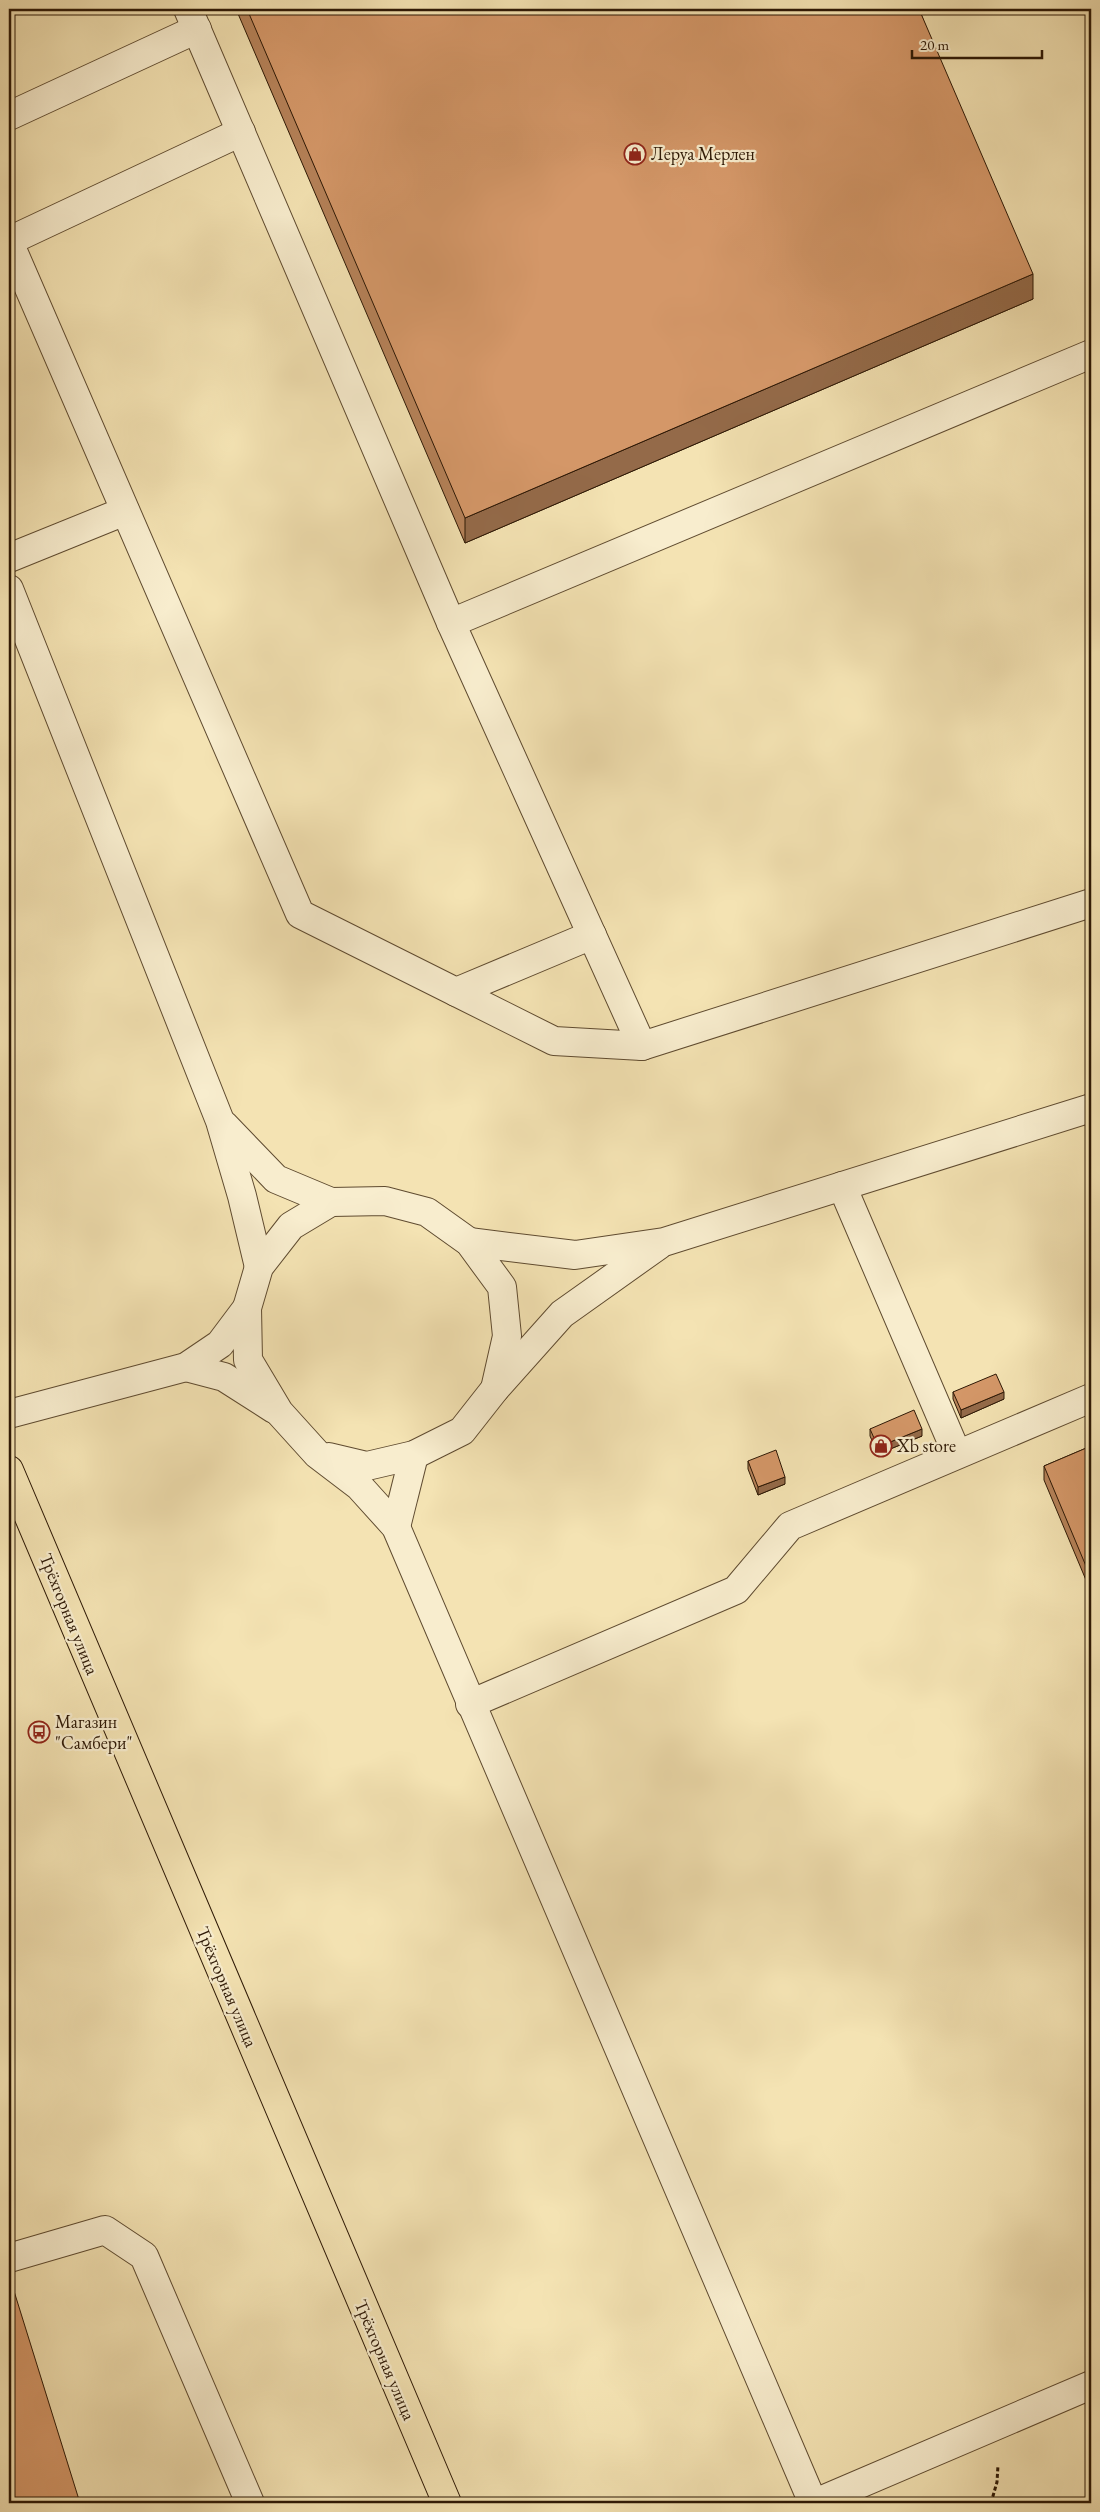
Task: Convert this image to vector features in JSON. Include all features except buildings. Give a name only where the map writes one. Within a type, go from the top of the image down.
[{"type":"highway","name":"Трёхгорная улица","points":[[9,1470],[447,2503]]},
{"type":"street","points":[[9,116],[193,19],[451,623],[642,1046]]},
{"type":"street","points":[[241,132],[9,241],[300,914],[554,1041],[642,1046],[1091,903]]},
{"type":"street","points":[[451,623],[1091,354]]},
{"type":"street","points":[[9,558],[125,511]]},
{"type":"street","points":[[9,589],[220,1121],[242,1196],[259,1267]]},
{"type":"street","points":[[456,992],[592,935]]},
{"type":"street","points":[[469,1242],[575,1255],[664,1242],[1091,1108]]},
{"type":"street","points":[[220,1121],[276,1178],[331,1202],[385,1201],[427,1212],[469,1242],[502,1287],[507,1336],[496,1389]]},
{"type":"street","points":[[842,1186],[957,1454]]},
{"type":"street","points":[[331,1202],[291,1226],[259,1267],[247,1308],[248,1360],[279,1412],[317,1454],[359,1486],[396,1527],[470,1704],[814,2503],[1091,2385]]},
{"type":"street","points":[[317,1454],[367,1466],[414,1455],[462,1431],[562,1314],[664,1242]]},
{"type":"street","points":[[9,1414],[186,1367],[220,1344],[247,1308]]},
{"type":"street","points":[[186,1367],[224,1377],[279,1412]]},
{"type":"street","points":[[470,1704],[736,1590],[790,1526],[1091,1398]]},
{"type":"street","points":[[396,1527],[414,1455]]},
{"type":"street","points":[[9,2258],[105,2230],[144,2256],[250,2503]]},
{"type":"place","name":"Леруа Мерлен","points":[[635,154]]},
{"type":"place","name":"Xb store","points":[[881,1446]]},
{"type":"place","name":"Магазин \"Самбери\"","points":[[39,1732]]}]
